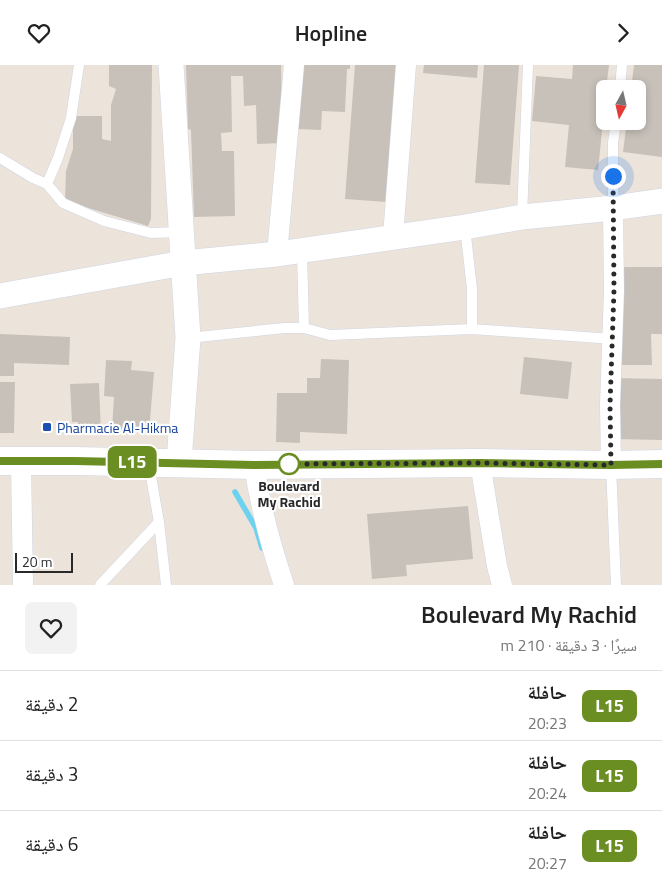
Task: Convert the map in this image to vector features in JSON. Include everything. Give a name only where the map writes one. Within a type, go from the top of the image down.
[{"type":"main road","points":[[10,461],[180,462],[254,465],[662,464]]},
{"type":"street","points":[[171,65],[188,338],[180,462]]},
{"type":"street","points":[[277,254],[294,65]]},
{"type":"street","points":[[394,237],[406,65]]},
{"type":"street","points":[[0,296],[183,263],[277,254],[522,217],[662,201]]},
{"type":"street","points":[[611,465],[610,405],[614,290],[613,208]]},
{"type":"street","points":[[10,461],[23,585]]},
{"type":"street","points":[[480,463],[497,566],[502,585]]},
{"type":"street","points":[[254,465],[258,493],[284,585]]},
{"type":"lane","points":[[47,184],[71,118],[79,65]]},
{"type":"lane","points":[[522,217],[528,65]]},
{"type":"lane","points":[[621,80],[622,65]]},
{"type":"lane","points":[[613,208],[615,130]]},
{"type":"lane","points":[[0,158],[47,184],[63,203],[104,221],[151,233],[181,232]]},
{"type":"lane","points":[[465,227],[472,289],[472,329]]},
{"type":"lane","points":[[302,250],[304,328]]},
{"type":"lane","points":[[188,338],[284,328],[304,328],[340,336],[472,329],[613,339]]},
{"type":"lane","points":[[149,462],[160,522],[166,585]]},
{"type":"lane","points":[[611,465],[616,585]]},
{"type":"lane","points":[[100,585],[160,522]]},
{"type":"building","points":[[109,65],[152,65],[151,219],[148,226],[65,201],[66,171],[73,149],[73,116],[102,116],[102,139],[111,141],[111,105],[116,89],[109,86]]},
{"type":"building","points":[[186,65],[281,65],[283,143],[257,144],[256,105],[244,106],[243,76],[231,76],[232,132],[221,133],[222,151],[234,151],[235,216],[194,217],[191,130],[188,129]]},
{"type":"building","points":[[301,65],[350,65],[350,69],[347,69],[345,112],[322,111],[321,130],[298,129]]},
{"type":"building","points":[[355,65],[397,65],[387,202],[345,199]]},
{"type":"building","points":[[424,65],[478,65],[477,78],[423,73]]},
{"type":"building","points":[[484,65],[519,65],[510,185],[475,183]]},
{"type":"building","points":[[573,65],[609,65],[607,80],[596,80],[596,130],[602,130],[598,170],[565,167],[569,125],[532,121],[536,76],[572,79]]},
{"type":"building","points":[[634,65],[662,65],[662,157],[623,152],[626,130],[646,130],[646,80],[632,80]]},
{"type":"building","points":[[622,267],[662,267],[662,334],[651,334],[652,365],[622,365]]},
{"type":"building","points":[[0,334],[70,337],[69,365],[14,363],[14,376],[0,376]]},
{"type":"building","points":[[524,357],[572,362],[568,399],[520,394]]},
{"type":"building","points":[[321,359],[349,360],[347,434],[300,432],[300,443],[276,442],[277,393],[307,393],[307,378],[320,378]]},
{"type":"building","points":[[106,360],[132,361],[131,370],[154,372],[149,432],[112,429],[114,397],[104,396]]},
{"type":"building","points":[[613,378],[662,379],[662,440],[612,439]]},
{"type":"building","points":[[0,382],[15,382],[14,433],[0,433]]},
{"type":"building","points":[[99,383],[101,434],[78,435],[78,422],[72,422],[70,384]]},
{"type":"building","points":[[468,506],[473,559],[406,565],[407,576],[372,579],[367,514]]},
{"type":"waterway","points":[[235,492],[256,528],[262,548]]},
{"type":"bus line","name":"L15","points":[[0,461],[180,462],[254,465],[662,464]]},
{"type":"place","name":"Pharmacie Al-Hikma","points":[[47,427]]},
{"type":"place","name":"Boulevard My Rachid","points":[[289,464]]},
{"type":"route","points":[[289,464],[480,463],[611,465],[610,405],[614,290],[613,176]]}]
